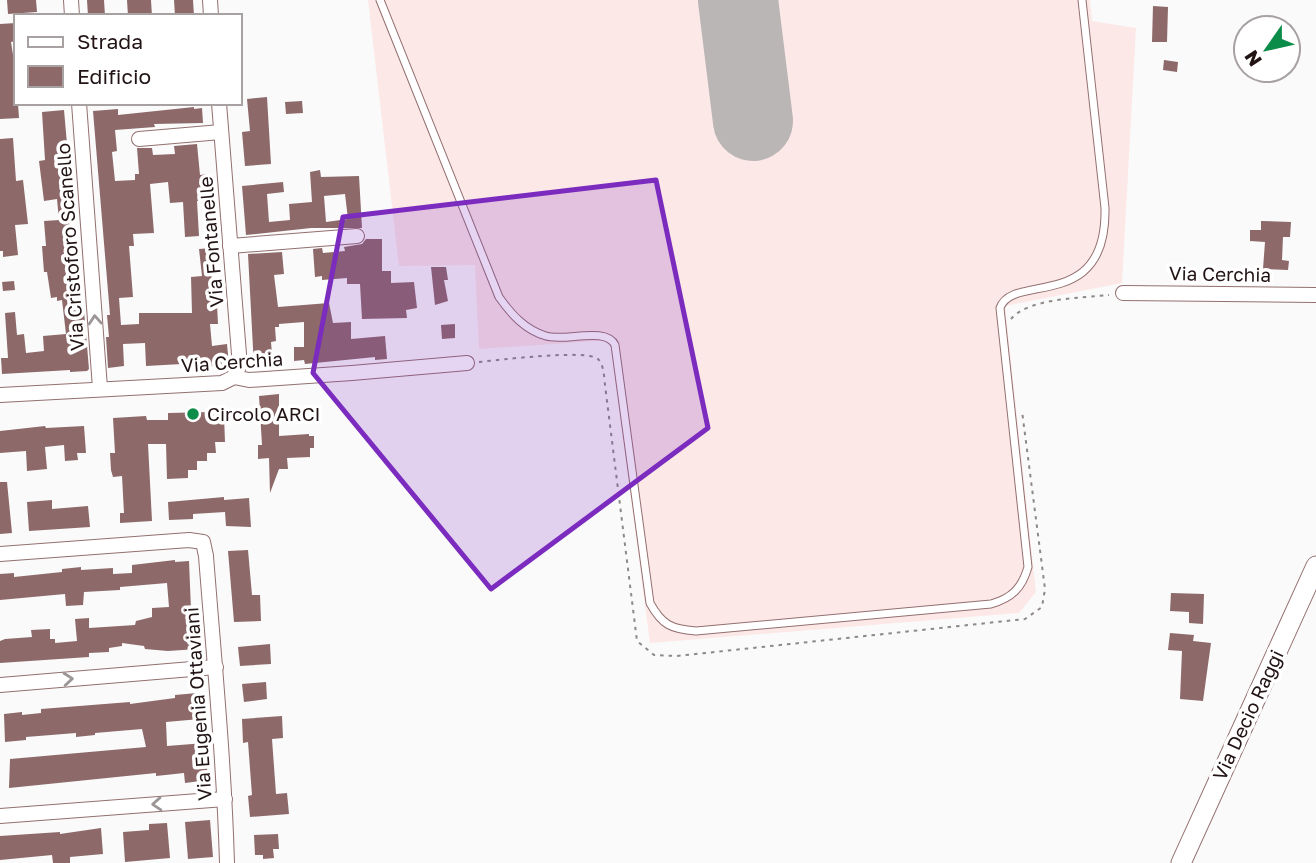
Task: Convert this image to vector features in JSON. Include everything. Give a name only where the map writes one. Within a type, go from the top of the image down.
[{"type":"main road","name":"Via Decio Raggi","points":[[1181,863],[1316,566]]},
{"type":"street","name":"Via Cristoforo Scanello","points":[[79,105],[100,388]]},
{"type":"street","name":"Via Fontanelle","points":[[219,105],[239,354],[238,369],[234,377]]},
{"type":"street","points":[[139,139],[221,132]]},
{"type":"street","points":[[230,246],[357,236]]},
{"type":"street","name":"Via Cerchia","points":[[1124,293],[1316,295]]},
{"type":"street","name":"Via Cerchia","points":[[0,395],[222,383],[234,377],[249,380],[467,363]]},
{"type":"street","name":"Via Eugenia Ottaviani","points":[[0,554],[189,540],[203,542],[216,667],[227,863]]},
{"type":"street","points":[[0,684],[216,667]]},
{"type":"street","points":[[0,816],[225,799]]},
{"type":"lane","points":[[380,0],[499,297],[512,315],[528,328],[546,336],[565,339],[604,335],[612,339],[615,345],[650,603],[657,616],[666,624],[678,630],[696,631],[991,604],[1003,601],[1015,593],[1024,582],[1028,567],[1000,308],[1002,301],[1010,295],[1056,286],[1080,276],[1091,263],[1102,240],[1105,208],[1082,0]]},
{"type":"path","points":[[1010,321],[1018,311],[1030,306],[1124,293]]},
{"type":"path","points":[[467,363],[576,354],[599,359],[605,385],[637,641],[653,655],[677,656],[1025,619],[1042,607],[1045,589],[1021,401]]},
{"type":"highlighted area","points":[[656,180],[708,428],[491,589],[313,373],[343,217]]},
{"type":"shaded area","points":[[368,0],[1090,0],[1092,21],[1136,28],[1122,283],[1005,306],[1036,592],[1019,613],[650,643],[610,340],[479,349],[475,265],[399,266]]},
{"type":"building","points":[[7,0],[36,0],[37,12],[8,14]]},
{"type":"building","points":[[87,0],[104,0],[105,14],[88,14]]},
{"type":"building","points":[[127,0],[151,0],[152,14],[128,14]]},
{"type":"building","points":[[174,0],[193,0],[194,14],[175,14]]},
{"type":"building","points":[[1153,6],[1168,7],[1167,42],[1152,42]]},
{"type":"building","points":[[14,23],[14,41],[11,42],[14,105],[18,105],[19,118],[0,119],[0,24]]},
{"type":"building","points":[[1164,60],[1178,62],[1177,72],[1163,70]]},
{"type":"building","points":[[267,97],[271,164],[245,166],[242,132],[250,131],[247,99]]},
{"type":"building","points":[[302,101],[303,113],[286,114],[285,102]]},
{"type":"building","points":[[202,108],[203,123],[154,124],[155,127],[115,130],[117,151],[112,152],[115,181],[135,180],[135,174],[139,174],[137,148],[152,148],[153,155],[175,154],[174,146],[197,144],[200,175],[208,174],[210,200],[197,201],[199,236],[185,237],[183,202],[170,203],[168,182],[150,184],[154,233],[133,234],[134,246],[129,246],[133,297],[119,298],[121,325],[139,324],[139,313],[192,313],[191,277],[202,276],[199,249],[213,248],[213,304],[217,304],[218,324],[210,324],[212,346],[227,344],[229,365],[201,367],[200,363],[146,366],[145,343],[123,344],[124,366],[108,368],[106,337],[109,337],[107,315],[110,315],[93,111],[118,109],[118,115]]},
{"type":"building","points":[[64,110],[71,189],[72,253],[75,253],[81,311],[84,311],[89,369],[2,374],[1,358],[8,358],[5,313],[15,312],[17,335],[24,334],[26,353],[44,351],[43,336],[66,334],[62,300],[51,298],[47,272],[44,272],[44,221],[59,220],[57,199],[44,201],[39,161],[45,160],[42,112]]},
{"type":"building","points":[[13,138],[16,181],[23,180],[28,224],[15,225],[18,255],[3,257],[3,251],[0,251],[0,139]]},
{"type":"building","points":[[320,170],[321,177],[359,176],[362,228],[311,228],[246,235],[242,186],[283,182],[284,192],[267,194],[269,222],[290,220],[289,204],[312,202],[310,172]],"holes":[[[345,194],[348,219],[326,222],[324,196]]]},
{"type":"building","points":[[1261,221],[1291,222],[1290,237],[1283,237],[1282,260],[1289,261],[1288,270],[1263,269],[1265,242],[1250,241],[1250,230],[1261,230]]},
{"type":"building","points":[[366,239],[382,239],[382,271],[391,271],[391,283],[414,282],[417,308],[406,310],[407,318],[362,319],[360,284],[347,284],[347,278],[322,280],[322,276],[315,277],[313,249],[322,248],[323,253],[345,251],[344,247],[362,244]]},
{"type":"building","points":[[282,252],[284,274],[274,275],[278,307],[329,303],[333,323],[351,322],[351,339],[385,336],[387,359],[375,360],[375,357],[305,364],[304,360],[294,361],[294,347],[304,347],[304,322],[279,324],[279,327],[275,327],[276,341],[271,342],[273,366],[254,367],[248,254]]},
{"type":"building","points":[[431,267],[446,267],[448,280],[444,280],[448,301],[435,305]]},
{"type":"building","points":[[14,281],[15,290],[3,291],[2,282]]},
{"type":"building","points":[[455,324],[455,338],[442,339],[441,325]]},
{"type":"building","points":[[279,394],[279,436],[309,434],[314,436],[314,448],[310,448],[310,457],[287,458],[288,469],[279,469],[270,493],[269,458],[258,459],[258,445],[262,445],[259,396]]},
{"type":"building","points":[[213,412],[214,417],[224,416],[225,442],[215,442],[216,453],[207,453],[207,461],[197,461],[197,470],[188,470],[188,478],[167,479],[166,444],[148,444],[152,521],[120,523],[120,513],[124,513],[122,476],[113,477],[111,470],[110,453],[115,453],[113,418],[146,416],[147,420],[168,420],[168,413]]},
{"type":"building","points":[[45,426],[84,426],[86,453],[77,453],[78,460],[65,461],[64,445],[45,447],[47,469],[27,471],[26,451],[0,453],[0,431]]},
{"type":"building","points":[[0,482],[7,482],[12,533],[0,534]]},
{"type":"building","points":[[224,497],[224,500],[249,498],[251,527],[226,526],[225,512],[193,514],[193,519],[169,520],[168,502]]},
{"type":"building","points":[[52,500],[52,509],[88,506],[90,527],[29,531],[27,502]]},
{"type":"building","points":[[248,550],[252,595],[260,595],[261,621],[234,622],[228,551]]},
{"type":"building","points":[[189,561],[192,623],[195,623],[197,649],[168,651],[122,643],[122,646],[109,648],[109,652],[89,653],[89,657],[0,663],[0,641],[32,637],[31,630],[50,629],[50,639],[55,639],[55,643],[77,641],[75,619],[89,618],[89,628],[135,625],[136,621],[152,617],[152,608],[169,607],[167,583],[84,592],[83,605],[66,606],[65,594],[0,600],[0,574],[14,573],[14,577],[62,572],[62,569],[81,567],[81,570],[113,568],[113,574],[132,573],[132,565]]},
{"type":"building","points":[[1171,593],[1204,594],[1203,624],[1189,623],[1189,612],[1170,611]]},
{"type":"building","points":[[1170,633],[1194,635],[1193,641],[1211,643],[1203,701],[1180,699],[1182,651],[1168,650]]},
{"type":"building","points":[[270,644],[271,664],[240,666],[238,647]]},
{"type":"building","points":[[266,682],[267,699],[244,702],[242,684]]},
{"type":"building","points":[[197,693],[200,719],[166,722],[167,746],[205,743],[208,780],[185,783],[184,773],[156,776],[156,773],[9,788],[10,759],[146,747],[142,729],[76,737],[76,733],[26,737],[26,740],[5,742],[4,714],[22,712],[22,715],[41,713],[41,709],[130,704]]},
{"type":"building","points":[[282,716],[283,738],[272,739],[276,794],[287,793],[289,814],[250,817],[248,796],[252,795],[248,742],[243,743],[242,719]]},
{"type":"building","points":[[210,820],[213,857],[188,859],[185,822]]},
{"type":"building","points":[[167,823],[170,858],[125,862],[123,832],[149,830],[149,824]]},
{"type":"building","points":[[101,828],[103,854],[70,857],[70,863],[53,863],[52,855],[0,860],[0,836],[60,834]]},
{"type":"building","points":[[278,834],[279,849],[273,849],[274,858],[263,859],[263,855],[255,855],[254,835]]},
{"type":"runway","points":[[738,0],[753,121]]},
{"type":"place","name":"Circolo ARCI","points":[[193,414]]}]
